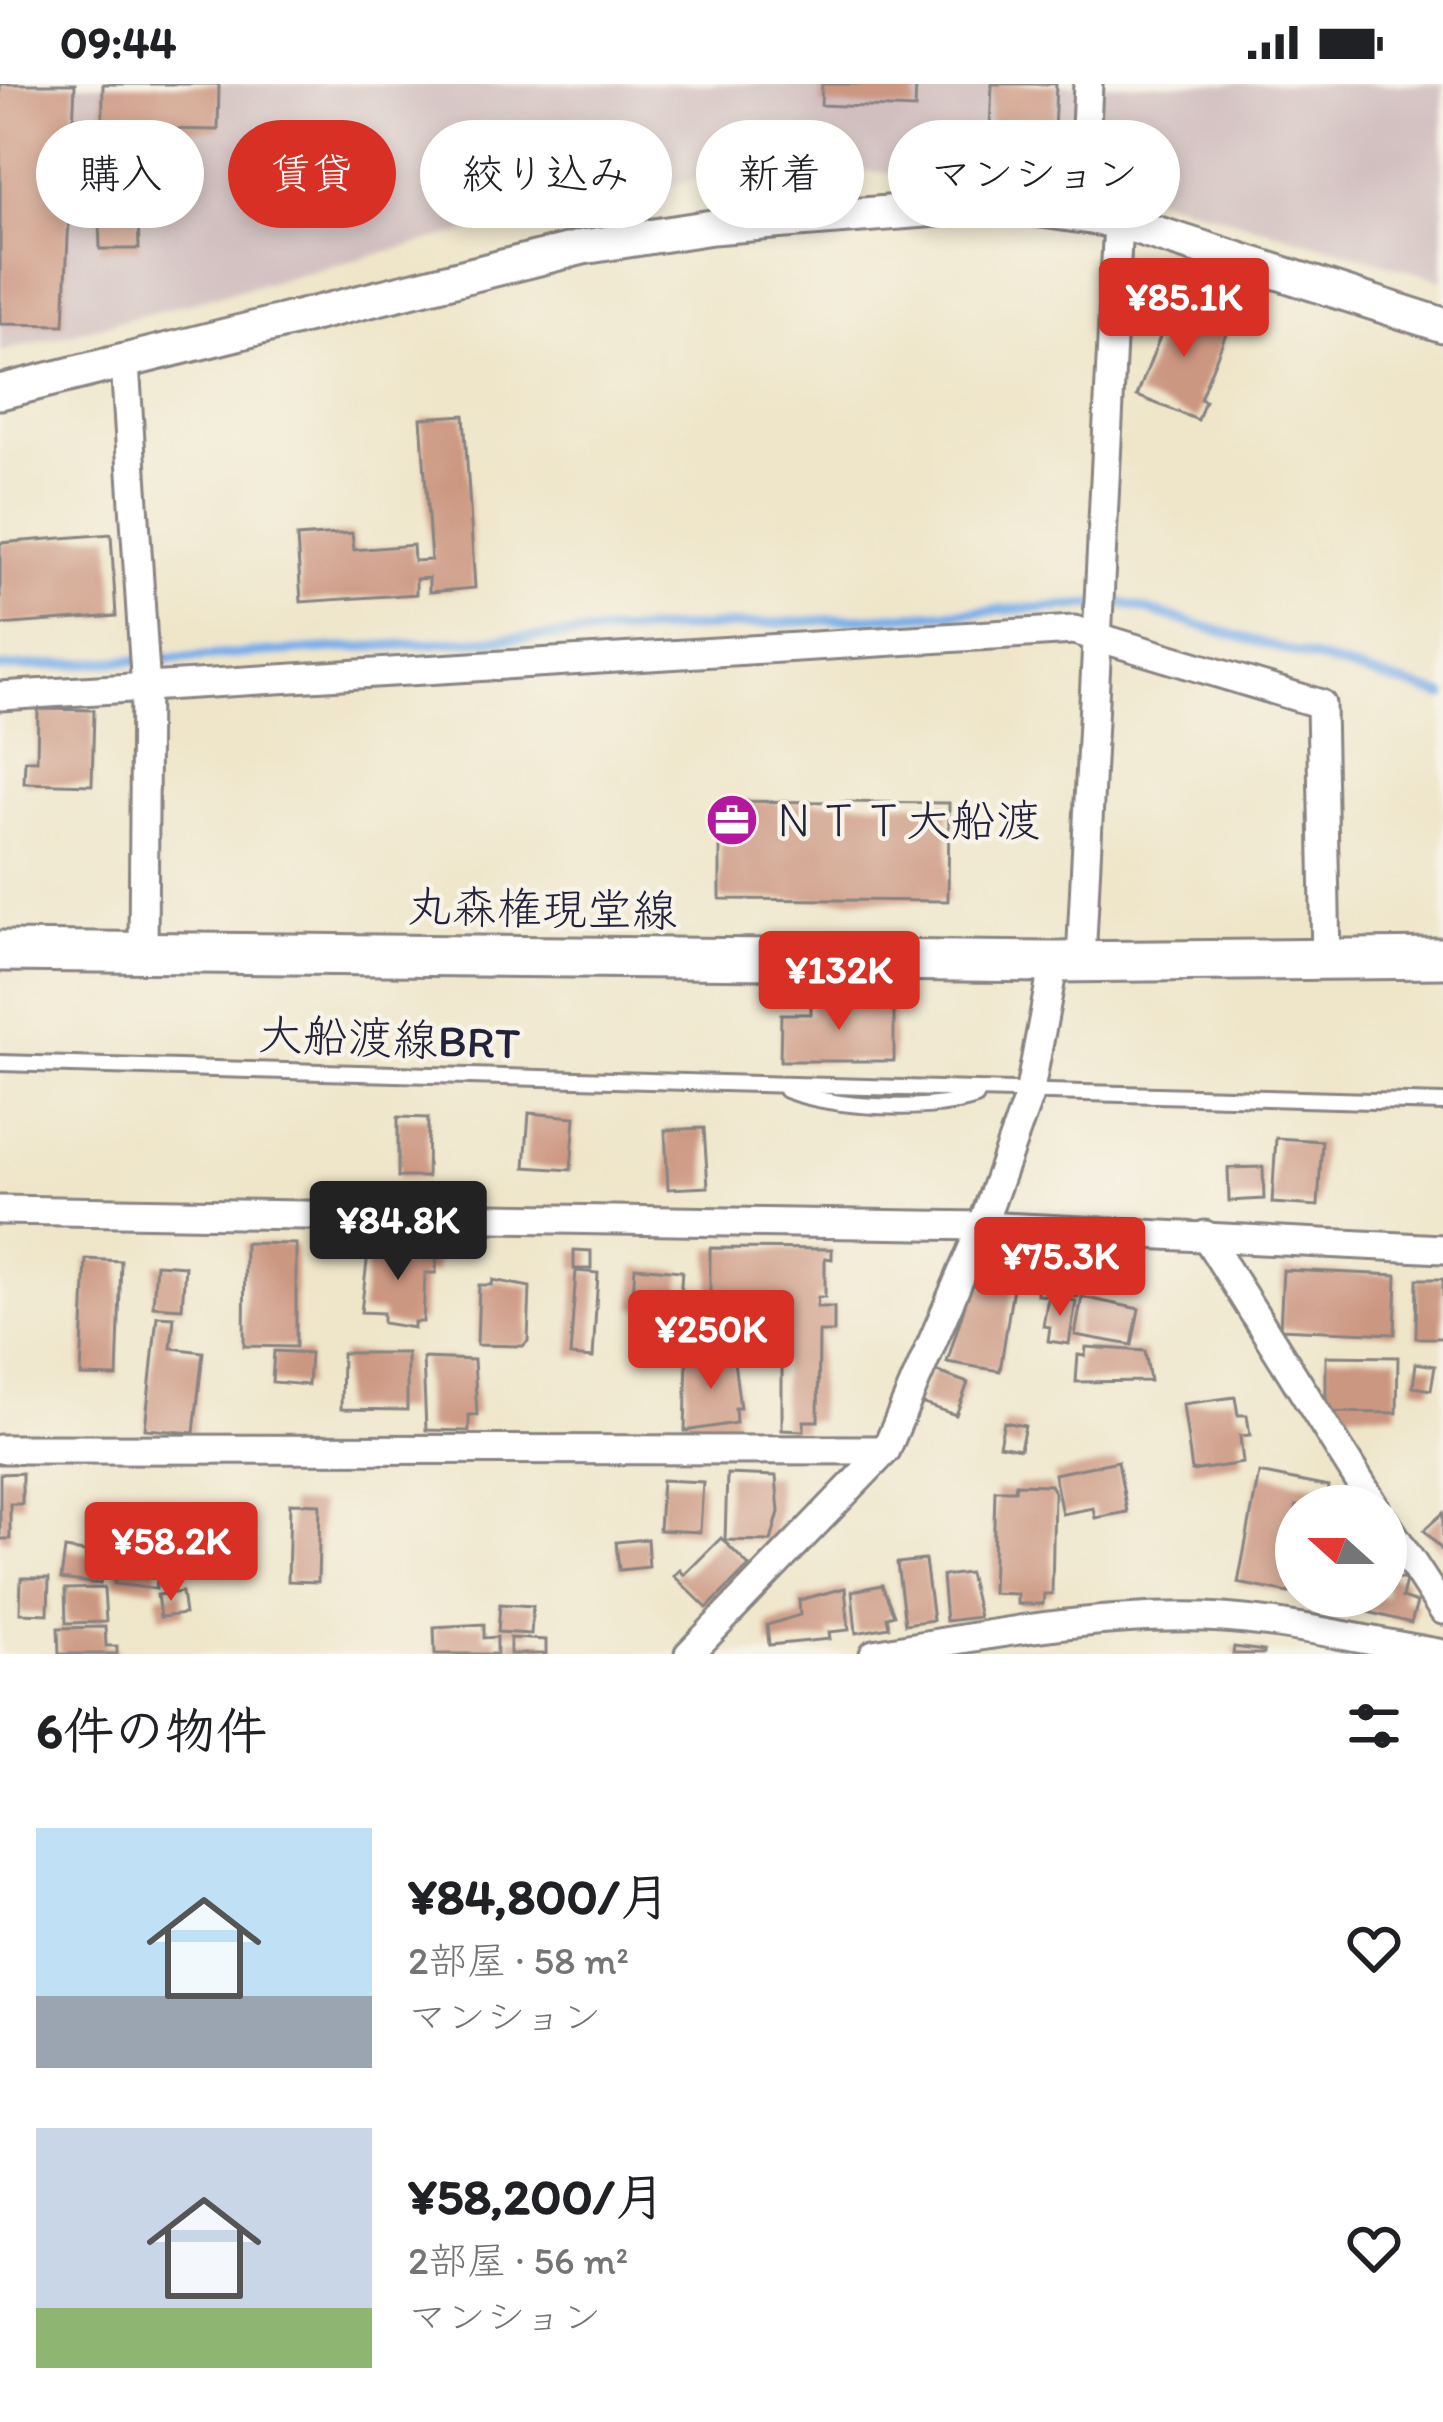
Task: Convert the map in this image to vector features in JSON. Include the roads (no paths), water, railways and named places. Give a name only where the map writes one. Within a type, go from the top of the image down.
[{"type":"main road","name":"丸森権現堂線","points":[[0,951],[1068,962],[1443,958]]},
{"type":"street","points":[[1086,120],[1088,84]]},
{"type":"street","points":[[0,392],[583,247],[712,227],[888,214]]},
{"type":"street","points":[[689,1654],[886,1450],[982,1226],[1029,1095],[1068,962],[1096,629],[1118,228]]},
{"type":"street","points":[[1140,228],[1443,325]]},
{"type":"street","points":[[125,363],[145,682],[143,952]]},
{"type":"street","points":[[0,696],[145,682],[1096,629],[1321,704],[1327,960]]},
{"type":"street","points":[[0,1210],[982,1226],[1443,1249]]},
{"type":"street","points":[[1205,1235],[1362,1485]]},
{"type":"street","points":[[0,1449],[886,1450]]},
{"type":"street","points":[[1407,1555],[1443,1610]]},
{"type":"street","points":[[874,1654],[1120,1621],[1205,1617],[1298,1626],[1435,1653]]},
{"type":"lane","name":"大船渡線BRT","points":[[0,1063],[986,1094],[1443,1103]]},
{"type":"waterway","points":[[0,668],[1122,603],[1443,695]]},
{"type":"place","name":"ＮＴＴ大船渡","points":[[732,820]]}]
